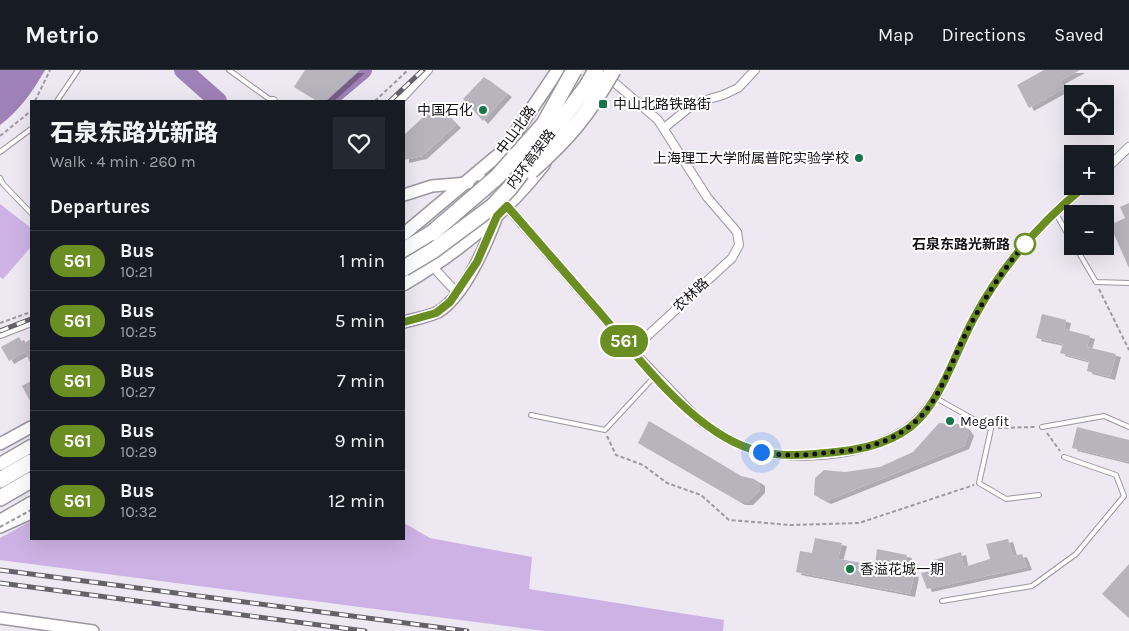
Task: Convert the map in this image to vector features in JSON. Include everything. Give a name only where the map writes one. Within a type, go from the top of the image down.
[{"type":"highway","name":"内环高架路","points":[[405,249],[432,233],[496,177],[544,124],[574,70]]},
{"type":"highway","points":[[405,267],[499,209],[565,140],[592,107],[604,71]]},
{"type":"highway","points":[[0,480],[30,463]]},
{"type":"highway","points":[[0,498],[30,481]]},
{"type":"main road","name":"中山北路","points":[[405,233],[468,183],[503,151],[558,70]]},
{"type":"main road","points":[[405,194],[432,186],[468,183]]},
{"type":"main road","points":[[405,283],[433,267],[499,209]]},
{"type":"main road","points":[[405,322],[436,313],[450,302],[477,262],[499,209]]},
{"type":"main road","points":[[0,444],[30,428]]},
{"type":"main road","points":[[0,464],[30,447]]},
{"type":"main road","points":[[0,520],[30,504]]},
{"type":"main road","points":[[0,527],[30,512]]},
{"type":"main road","points":[[0,618],[93,631]]},
{"type":"street","points":[[400,100],[428,70]]},
{"type":"street","points":[[664,128],[695,103],[723,95],[738,88],[756,70]]},
{"type":"street","name":"农林路","points":[[604,71],[651,113],[664,128],[708,197],[737,232],[740,245],[732,258],[632,350]]},
{"type":"street","points":[[1114,161],[1129,147]]},
{"type":"street","points":[[478,174],[499,209],[688,410],[720,435],[750,449],[772,454],[806,455],[858,449],[886,441],[918,420],[934,397],[976,314],[991,290],[1023,246],[1055,212],[1075,195]]},
{"type":"street","points":[[433,267],[457,293]]},
{"type":"street","points":[[0,334],[30,322]]},
{"type":"lane","points":[[58,100],[78,70]]},
{"type":"lane","points":[[229,70],[272,100]]},
{"type":"lane","points":[[0,152],[22,138],[30,130]]},
{"type":"lane","points":[[0,178],[2,184],[30,212]]},
{"type":"lane","points":[[1055,212],[1064,228]]},
{"type":"lane","points":[[1080,255],[1096,282],[1129,283]]},
{"type":"lane","points":[[531,415],[605,430],[655,376]]},
{"type":"lane","points":[[934,397],[991,428],[979,483],[1006,499],[1039,495]]},
{"type":"lane","points":[[1042,427],[1104,416],[1129,427]]},
{"type":"lane","points":[[942,601],[1032,586],[1076,554],[1124,496],[1116,475],[1064,457]]},
{"type":"path","points":[[35,100],[50,70]]},
{"type":"path","points":[[376,100],[408,70]]},
{"type":"path","points":[[0,136],[30,113]]},
{"type":"path","points":[[1096,282],[1129,350]]},
{"type":"path","points":[[0,323],[30,312]]},
{"type":"path","points":[[991,428],[1042,427],[1064,457]]},
{"type":"path","points":[[605,430],[616,455],[643,465],[667,483],[702,495],[729,520],[791,525],[859,523],[979,483]]},
{"type":"path","points":[[0,527],[30,512]]},
{"type":"shaded area","points":[[0,70],[45,70],[26,100],[0,125]]},
{"type":"shaded area","points":[[0,204],[30,227],[30,248],[3,279],[0,277]]},
{"type":"shaded area","points":[[30,522],[30,540],[405,540],[405,524],[430,538],[532,557],[529,589],[724,620],[723,631],[544,631],[0,560],[0,538]]},
{"type":"building","points":[[305,70],[360,70],[327,100],[315,100],[294,87]]},
{"type":"building","points":[[1044,70],[1080,70],[1060,81],[1064,89],[1029,108],[1017,85]]},
{"type":"building","name":"中国石化","points":[[484,77],[507,94],[483,121],[463,99]]},
{"type":"building","points":[[436,105],[456,125],[422,156],[405,160],[405,134]]},
{"type":"building","points":[[1129,203],[1129,268],[1114,234],[1114,223],[1125,218],[1120,207]]},
{"type":"building","points":[[1042,314],[1066,320],[1064,329],[1090,336],[1087,347],[1116,354],[1110,377],[1087,371],[1089,361],[1060,353],[1063,344],[1036,338]]},
{"type":"building","points":[[19,337],[23,344],[30,340],[30,362],[25,352],[9,361],[1,347]]},
{"type":"building","points":[[30,382],[30,401],[22,386]]},
{"type":"building","points":[[649,421],[741,476],[754,479],[760,483],[760,490],[748,502],[740,502],[638,443]]},
{"type":"building","points":[[939,423],[958,424],[965,427],[969,433],[964,446],[826,501],[814,495],[815,478],[824,470],[845,472],[880,467],[913,452]]},
{"type":"building","points":[[1077,427],[1129,440],[1129,462],[1072,448]]},
{"type":"building","name":"香溢花城一期","points":[[815,538],[842,543],[838,559],[875,565],[877,549],[907,555],[903,572],[914,574],[910,594],[796,572],[800,551],[812,553]]},
{"type":"building","name":"香溢花城一期","points":[[1008,539],[1013,556],[1022,554],[1027,567],[927,589],[921,573],[934,570],[931,561],[961,552],[964,567],[990,559],[986,544]]},
{"type":"building","points":[[1129,564],[1129,618],[1102,594]]},
{"type":"waterway","points":[[183,70],[217,100]]},
{"type":"waterway","points":[[327,100],[363,70]]},
{"type":"railway","points":[[391,100],[423,70]]},
{"type":"railway","points":[[0,331],[30,319]]},
{"type":"railway","points":[[0,570],[467,631]]},
{"type":"railway","points":[[0,583],[365,631]]},
{"type":"bus line","name":"561","points":[[405,322],[436,313],[450,302],[477,262],[497,216],[507,206],[632,350],[701,422],[732,441],[750,449],[772,454],[806,455],[858,449],[872,446],[898,435],[918,420],[926,411],[976,314],[998,279],[1040,227],[1075,195]]},
{"type":"place","name":"中山北路铁路街","points":[[603,104]]},
{"type":"place","name":"中国石化","points":[[483,110]]},
{"type":"place","name":"上海理工大学附属普陀实验学校","points":[[859,158]]},
{"type":"place","name":"石泉东路光新路","points":[[1025,244]]},
{"type":"place","name":"Megafit","points":[[950,421]]},
{"type":"place","name":"香溢花城一期","points":[[850,569]]},
{"type":"route","points":[[761,452],[806,455],[841,452],[872,446],[886,441],[908,428],[926,411],[976,314],[1005,269],[1025,244]]}]
